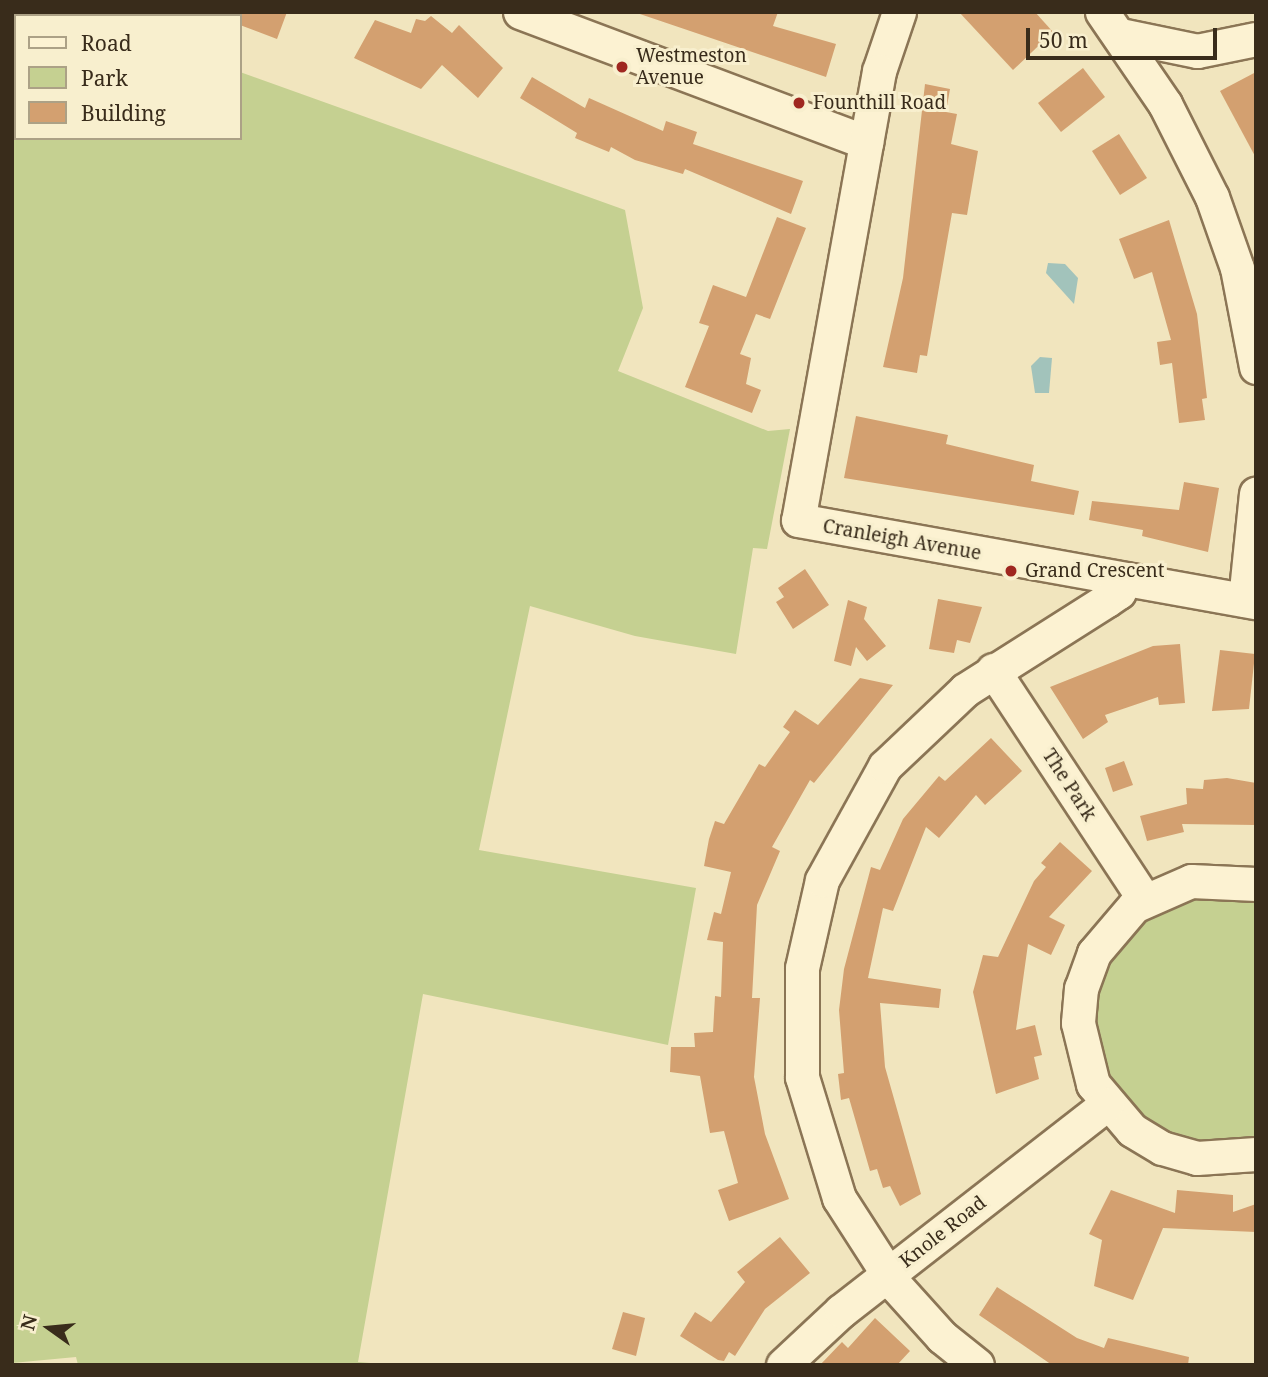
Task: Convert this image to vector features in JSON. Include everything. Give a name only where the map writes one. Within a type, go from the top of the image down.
[{"type":"street","points":[[520,12],[866,142],[883,53],[899,12]]},
{"type":"street","points":[[1111,24],[1197,51]]},
{"type":"street","points":[[1111,24],[1165,104],[1226,232],[1256,368]]},
{"type":"street","points":[[1165,104],[1179,66],[1197,51],[1256,39]]},
{"type":"street","name":"Cranleigh Avenue","points":[[866,142],[797,520],[1250,601]]},
{"type":"street","points":[[1250,601],[1256,495]]},
{"type":"street","points":[[977,1365],[942,1337],[888,1275],[839,1198],[813,1126],[799,1050],[802,968],[822,880],[856,809],[909,738],[993,670],[1112,596],[1121,580]]},
{"type":"street","name":"The Park","points":[[993,670],[1144,900]]},
{"type":"street","points":[[1256,884],[1191,881],[1144,900],[1101,942],[1079,1000],[1081,1049],[1107,1104],[1147,1140],[1180,1154],[1215,1159],[1256,1154]]},
{"type":"street","name":"Knole Road","points":[[783,1365],[888,1275],[1107,1104]]},
{"type":"green space","points":[[12,12],[48,14],[14,14],[14,140],[242,140],[242,73],[625,210],[643,308],[618,371],[768,431],[790,429],[767,549],[753,548],[736,654],[635,636],[530,606],[479,850],[696,888],[668,1045],[423,994],[358,1362],[395,1365],[78,1365],[76,1357],[12,1363]]},
{"type":"green space","points":[[1176,895],[1256,895],[1256,1146],[1186,1148],[1108,1094],[1087,1002],[1117,936]]},
{"type":"water","points":[[1048,263],[1065,264],[1078,278],[1074,304],[1046,273]]},
{"type":"water","points":[[1040,357],[1052,358],[1049,393],[1035,393],[1031,366]]},
{"type":"building","points":[[287,12],[277,39],[242,26],[242,14],[211,14]]},
{"type":"building","points":[[634,12],[778,12],[773,26],[836,44],[826,77]]},
{"type":"building","points":[[959,12],[1035,12],[1053,32],[1013,70]]},
{"type":"building","points":[[431,16],[452,33],[459,25],[503,68],[478,98],[442,65],[421,89],[354,58],[375,20],[411,33],[416,19],[425,21]]},
{"type":"building","points":[[1083,68],[1105,97],[1061,132],[1038,103]]},
{"type":"building","points":[[1256,72],[1256,158],[1220,91]]},
{"type":"building","points":[[532,77],[585,108],[589,98],[663,131],[666,121],[697,132],[693,144],[803,181],[791,214],[685,169],[683,174],[635,160],[611,147],[609,152],[575,138],[577,133],[520,98]]},
{"type":"building","points":[[925,84],[950,89],[946,112],[957,114],[951,144],[978,151],[967,215],[952,213],[927,356],[920,355],[917,373],[883,367],[903,278]]},
{"type":"building","points":[[1119,134],[1147,178],[1120,195],[1092,151]]},
{"type":"building","points":[[777,217],[806,228],[770,319],[756,314],[740,354],[751,358],[746,384],[761,390],[752,413],[685,387],[709,326],[699,323],[713,285],[746,297]]},
{"type":"building","points":[[1169,220],[1197,314],[1207,398],[1202,399],[1205,420],[1179,423],[1172,363],[1160,365],[1157,342],[1171,340],[1152,272],[1134,279],[1119,239]]},
{"type":"building","points":[[856,416],[948,435],[946,444],[1034,465],[1031,481],[1079,491],[1074,515],[844,478]]},
{"type":"building","points":[[1184,482],[1219,488],[1208,552],[1142,536],[1143,530],[1089,520],[1092,501],[1179,510]]},
{"type":"building","points":[[805,569],[829,605],[793,629],[776,602],[784,597],[778,588]]},
{"type":"building","points":[[938,599],[982,607],[970,643],[957,640],[954,653],[929,649]]},
{"type":"building","points":[[848,600],[867,607],[864,619],[886,646],[867,661],[856,647],[851,666],[834,661]]},
{"type":"building","points":[[1180,644],[1185,703],[1159,705],[1158,697],[1105,715],[1108,722],[1083,739],[1050,687],[1153,646]]},
{"type":"building","points":[[1220,650],[1255,654],[1249,709],[1212,711]]},
{"type":"building","points":[[860,678],[893,685],[814,783],[810,780],[772,847],[780,851],[757,905],[752,998],[760,998],[754,1077],[765,1134],[789,1199],[729,1221],[718,1190],[738,1183],[724,1131],[710,1133],[700,1076],[670,1072],[671,1047],[695,1047],[694,1033],[713,1032],[715,996],[721,997],[723,942],[707,940],[714,912],[721,914],[731,872],[704,866],[709,839],[715,821],[724,824],[759,764],[765,767],[790,732],[783,727],[795,710],[818,725]]},
{"type":"building","points":[[991,738],[1022,771],[985,805],[976,795],[939,838],[926,827],[893,911],[883,908],[868,978],[941,989],[939,1008],[880,1003],[885,1067],[921,1194],[900,1206],[890,1186],[883,1188],[877,1169],[870,1171],[849,1098],[841,1100],[838,1074],[844,1073],[839,1010],[844,969],[871,867],[880,870],[903,819],[939,776],[945,781]]},
{"type":"building","points":[[1124,761],[1133,785],[1113,792],[1105,768]]},
{"type":"building","points":[[1227,778],[1256,783],[1256,825],[1182,824],[1184,832],[1147,841],[1140,816],[1187,804],[1186,788],[1203,789],[1204,780]]},
{"type":"building","points":[[1060,842],[1092,871],[1049,917],[1065,925],[1051,955],[1028,944],[1016,1030],[1035,1025],[1042,1055],[1034,1057],[1039,1079],[996,1094],[973,992],[983,955],[998,957],[1034,881],[1046,867],[1041,863]]},
{"type":"building","points":[[1111,1190],[1175,1213],[1177,1190],[1233,1195],[1233,1212],[1256,1204],[1256,1232],[1163,1228],[1133,1300],[1094,1286],[1102,1240],[1089,1234]]},
{"type":"building","points":[[780,1237],[810,1273],[765,1309],[735,1356],[729,1352],[724,1361],[718,1360],[680,1336],[695,1312],[711,1322],[745,1282],[737,1272]]},
{"type":"building","points":[[997,1287],[1077,1338],[1104,1348],[1108,1338],[1189,1357],[1188,1365],[1052,1365],[979,1315]]},
{"type":"building","points":[[623,1312],[645,1318],[636,1356],[612,1349]]},
{"type":"building","points":[[875,1318],[910,1351],[897,1365],[820,1365],[842,1342],[848,1348]]},
{"type":"place","name":"Westmeston Avenue","points":[[622,67]]},
{"type":"place","name":"Founthill Road","points":[[799,103]]},
{"type":"place","name":"Grand Crescent","points":[[1011,571]]}]
